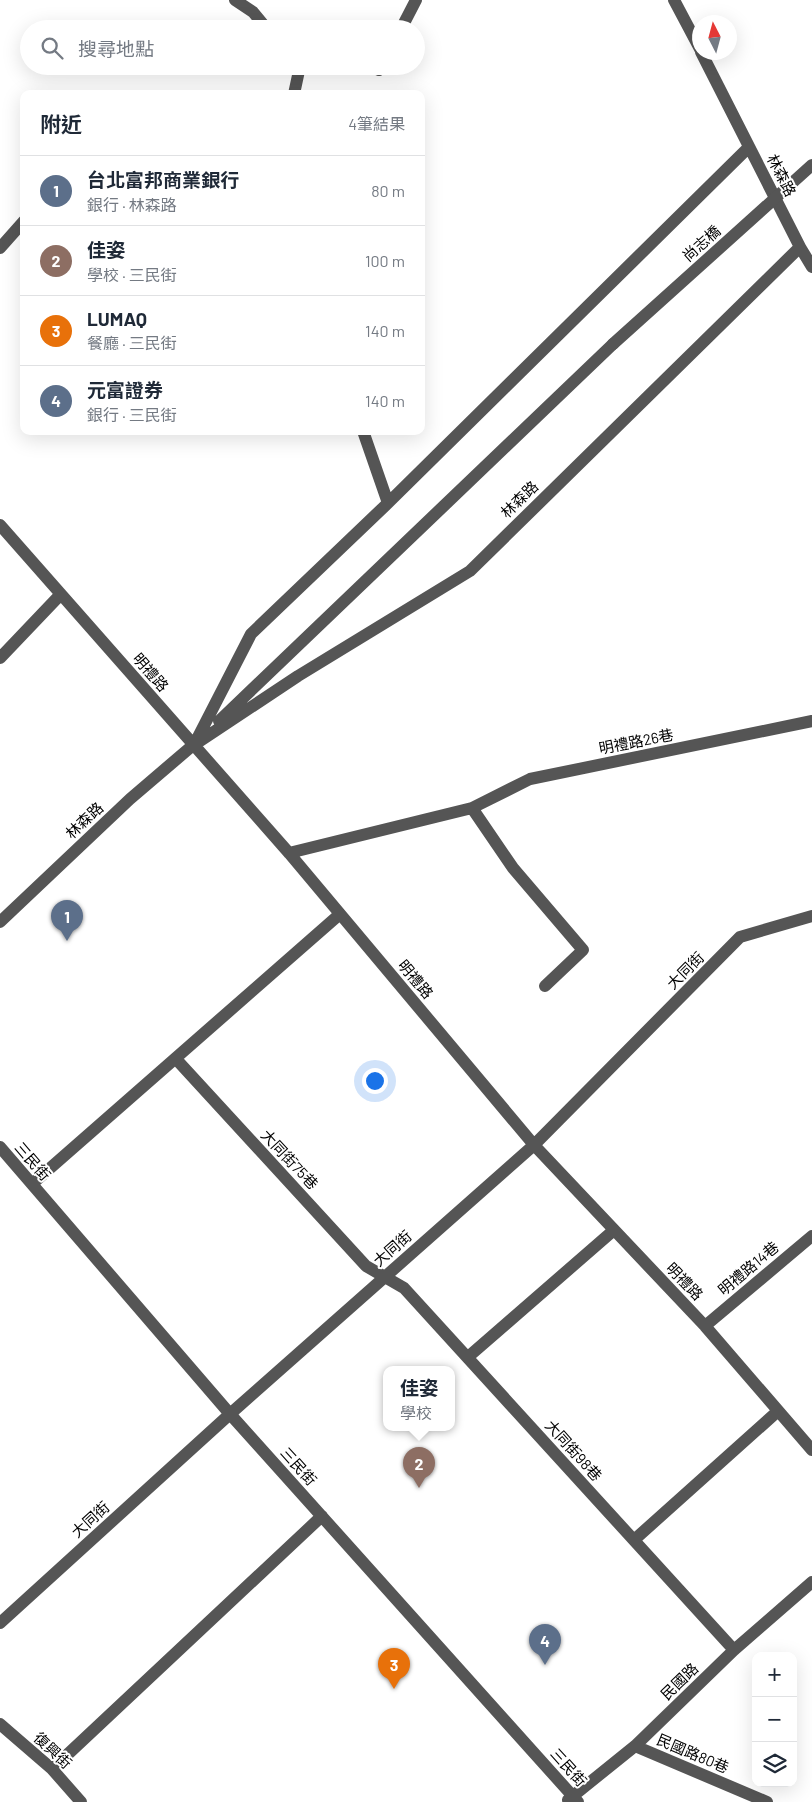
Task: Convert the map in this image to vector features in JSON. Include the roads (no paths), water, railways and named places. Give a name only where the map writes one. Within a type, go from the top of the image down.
[{"type":"street","points":[[235,0],[252,12],[259,20]]},
{"type":"street","points":[[406,20],[416,0]]},
{"type":"street","points":[[674,0],[692,34]]},
{"type":"street","points":[[705,60],[749,147]]},
{"type":"street","points":[[295,90],[298,75]]},
{"type":"street","name":"林森路","points":[[749,147],[800,247],[470,571],[298,676],[194,745],[251,634],[388,503],[749,147]]},
{"type":"street","name":"尚志橋","points":[[613,344],[812,165]]},
{"type":"street","points":[[0,248],[20,226]]},
{"type":"street","points":[[800,247],[812,267]]},
{"type":"street","name":"林森路","points":[[0,922],[130,799],[194,745],[613,344]]},
{"type":"street","points":[[364,435],[388,503]]},
{"type":"street","name":"明禮路","points":[[0,525],[289,853],[534,1145],[705,1326],[812,1450]]},
{"type":"street","points":[[0,658],[61,594]]},
{"type":"street","name":"明禮路26巷","points":[[289,853],[472,808],[530,779],[812,721]]},
{"type":"street","points":[[472,808],[513,868],[583,950],[545,986]]},
{"type":"street","points":[[32,1184],[340,914]]},
{"type":"street","name":"大同街","points":[[0,1623],[230,1414],[534,1145],[740,937],[812,916]]},
{"type":"street","name":"大同街75巷","points":[[176,1059],[366,1266],[384,1277]]},
{"type":"street","name":"三民街","points":[[0,1147],[230,1414],[573,1800]]},
{"type":"street","points":[[468,1357],[614,1230]]},
{"type":"street","name":"明禮路14巷","points":[[705,1326],[812,1236]]},
{"type":"street","name":"大同街98巷","points":[[384,1277],[404,1288],[734,1650]]},
{"type":"street","points":[[634,1540],[778,1411]]},
{"type":"street","points":[[52,1769],[322,1516]]},
{"type":"street","name":"民國路","points":[[573,1800],[635,1746],[734,1650],[812,1582]]},
{"type":"street","name":"復興街","points":[[0,1724],[52,1769],[81,1802]]},
{"type":"street","name":"民國路80巷","points":[[635,1746],[767,1802]]},
{"type":"place","name":"台北富邦商業銀行","points":[[67,941]]},
{"type":"place","name":"佳姿","points":[[419,1488]]},
{"type":"place","name":"元富證券","points":[[545,1665]]},
{"type":"place","name":"LUMAQ","points":[[394,1689]]}]
